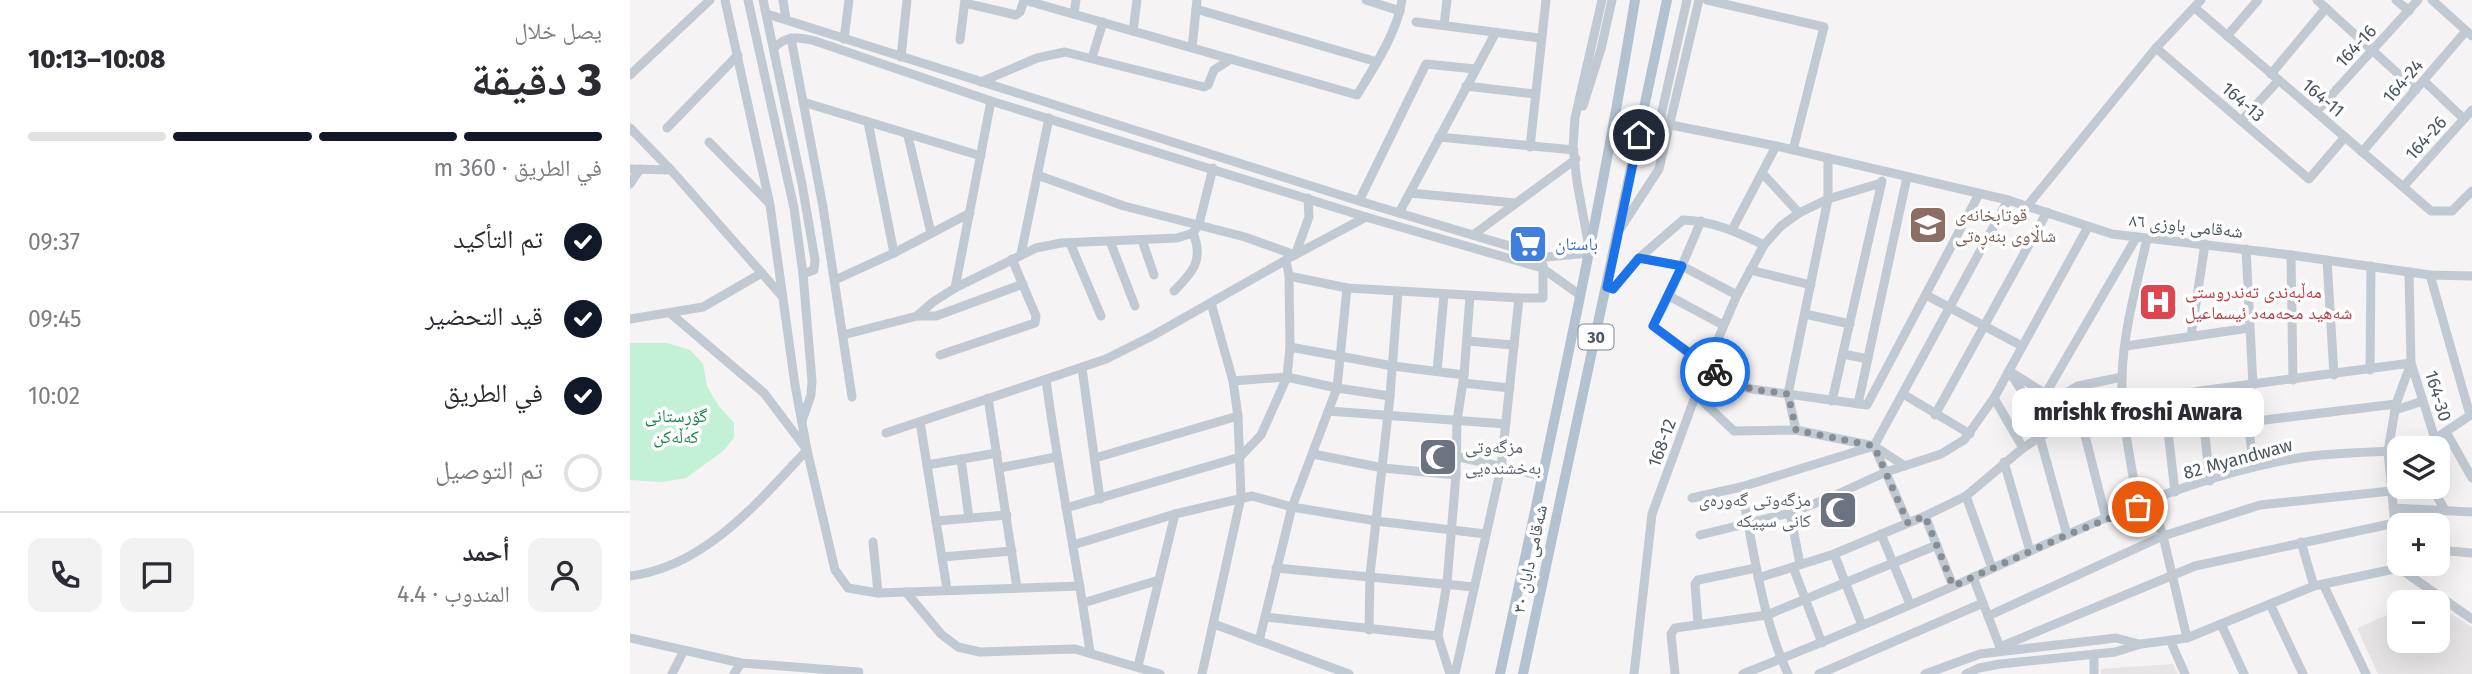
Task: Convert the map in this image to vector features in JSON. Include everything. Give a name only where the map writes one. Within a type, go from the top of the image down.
[{"type":"main road","name":"شەقامی دابان ٣٠","points":[[1500,674],[1590,253],[1635,0]]},
{"type":"main road","name":"شەقامی دابان ٣٠","points":[[1523,674],[1667,0]]},
{"type":"main road","points":[[1557,405],[1561,414],[1567,416],[1573,416],[1580,410]]},
{"type":"main road","points":[[1551,432],[1567,429],[1574,440]]},
{"type":"street","points":[[630,75],[710,0]]},
{"type":"street","points":[[725,0],[770,205],[781,295],[807,450],[835,570],[848,588],[878,593],[1080,586]]},
{"type":"street","points":[[748,0],[794,208],[803,274],[812,381],[811,395],[802,421]]},
{"type":"street","points":[[763,0],[802,184],[815,260],[814,270],[803,274]]},
{"type":"street","points":[[783,0],[786,19]]},
{"type":"street","points":[[844,39],[849,0]]},
{"type":"street","points":[[901,57],[907,0]]},
{"type":"street","points":[[960,40],[965,1],[1016,15],[1020,12],[1024,0],[1357,95],[1377,62],[1401,11],[1402,0]]},
{"type":"street","points":[[1074,14],[1076,0]]},
{"type":"street","points":[[1133,31],[1137,0]]},
{"type":"street","points":[[1366,0],[1401,11]]},
{"type":"street","points":[[1444,25],[1447,0]]},
{"type":"street","points":[[1530,147],[1546,0]]},
{"type":"street","points":[[767,14],[1359,201],[1546,257],[1590,253],[1577,182],[1574,136],[1575,118],[1602,0]]},
{"type":"street","points":[[1574,136],[1601,49],[1612,0]]},
{"type":"street","points":[[1659,169],[1662,111],[1687,0]]},
{"type":"street","points":[[1619,230],[1659,169],[1699,0]]},
{"type":"street","points":[[1707,0],[1824,27],[1793,150]]},
{"type":"street","points":[[2317,0],[2416,90]]},
{"type":"street","points":[[2396,0],[2409,11]]},
{"type":"street","name":"164-16","points":[[2316,113],[2418,0]]},
{"type":"street","points":[[2432,0],[2469,33]]},
{"type":"street","points":[[2227,36],[2254,1]]},
{"type":"street","points":[[2028,205],[2156,48],[2198,4]]},
{"type":"street","name":"164-11","points":[[2198,4],[2227,36],[2431,211],[2452,211],[2472,191]]},
{"type":"street","points":[[1192,48],[1196,5],[1377,62]]},
{"type":"street","points":[[2241,121],[2326,8]]},
{"type":"street","points":[[1092,58],[1103,22]]},
{"type":"street","points":[[1416,22],[1540,38]]},
{"type":"street","points":[[1399,213],[1496,32]]},
{"type":"street","name":"164-24","points":[[2362,152],[2469,33]]},
{"type":"street","points":[[791,38],[835,280],[852,397]]},
{"type":"street","points":[[774,48],[782,40],[807,39],[991,100],[1542,268],[1580,295]]},
{"type":"street","points":[[870,60],[873,48]]},
{"type":"street","name":"164-13","points":[[2156,48],[2309,179],[2345,137]]},
{"type":"street","points":[[981,82],[1054,53],[1071,52],[1204,87],[1214,71],[1231,59]]},
{"type":"street","points":[[667,128],[738,55]]},
{"type":"street","points":[[1359,201],[1426,64],[1475,69]]},
{"type":"street","points":[[2424,81],[2464,119]]},
{"type":"street","points":[[1466,86],[1535,94]]},
{"type":"street","points":[[955,288],[991,100]]},
{"type":"street","points":[[803,102],[981,156]]},
{"type":"street","name":"164-26","points":[[2403,187],[2472,110]]},
{"type":"street","points":[[940,355],[1034,324],[1037,316],[1023,284],[1017,256],[1049,118]]},
{"type":"street","points":[[868,122],[894,253]]},
{"type":"street","name":"شەقامی باوزی ٨٦","points":[[1671,125],[1776,146],[2008,200],[2088,227],[2136,238],[2246,249],[2430,275],[2472,275]]},
{"type":"street","points":[[1120,139],[1123,127]]},
{"type":"street","points":[[630,128],[671,170],[781,295]]},
{"type":"street","points":[[908,136],[931,233]]},
{"type":"street","points":[[1439,137],[1575,154]]},
{"type":"street","points":[[709,142],[770,205]]},
{"type":"street","points":[[1732,230],[1776,146]]},
{"type":"street","points":[[1474,235],[1575,154]]},
{"type":"street","points":[[1796,430],[1788,394],[1828,199],[1828,158]]},
{"type":"street","points":[[917,316],[928,305],[955,288],[1017,256],[1045,246],[1177,238],[1193,233],[1199,224],[1213,168]]},
{"type":"street","points":[[630,184],[635,169],[671,170]]},
{"type":"street","points":[[1832,401],[1884,172]]},
{"type":"street","points":[[1763,174],[1800,213]]},
{"type":"street","points":[[1037,175],[1124,206],[1245,237],[1295,255]]},
{"type":"street","points":[[1858,404],[1907,177]]},
{"type":"street","name":"168-12","points":[[1634,674],[1652,514],[1706,367],[1737,295],[1764,245],[1781,226],[1828,199],[1881,183]]},
{"type":"street","points":[[1410,192],[1515,203]]},
{"type":"street","points":[[1701,221],[1653,326],[1706,367],[1751,389],[1867,405],[1979,194]]},
{"type":"street","points":[[1295,255],[1309,217],[1308,198]]},
{"type":"street","points":[[1692,498],[1741,487],[1874,446],[2008,200]]},
{"type":"street","points":[[1935,415],[2047,212]]},
{"type":"street","points":[[835,280],[970,213]]},
{"type":"street","points":[[886,433],[1106,359],[1366,216]]},
{"type":"street","points":[[1607,287],[1613,289],[1639,258],[1683,220],[1701,221],[1732,230],[1764,245]]},
{"type":"street","points":[[1700,535],[1790,513],[1886,472],[1941,454],[1970,435],[1994,398],[2088,227]]},
{"type":"street","points":[[1174,291],[1191,275],[1197,259],[1198,246],[1193,233]]},
{"type":"street","points":[[2035,412],[2050,396],[2136,238]]},
{"type":"street","points":[[2138,507],[2123,404],[2122,377],[2147,239]]},
{"type":"street","points":[[1142,240],[1154,275]]},
{"type":"street","points":[[1110,241],[1135,306]]},
{"type":"street","points":[[1070,243],[1101,316]]},
{"type":"street","points":[[2191,336],[2204,244]]},
{"type":"street","points":[[2246,249],[2253,385]]},
{"type":"street","points":[[2291,255],[2293,380]]},
{"type":"street","points":[[1289,276],[1347,288],[1543,298],[1542,268],[1546,257]]},
{"type":"street","points":[[1639,258],[1682,266],[1737,295]]},
{"type":"street","points":[[1066,508],[1240,457],[1261,435],[1287,377],[1290,347],[1289,276],[1286,260]]},
{"type":"street","points":[[2327,260],[2334,375]]},
{"type":"street","points":[[2370,370],[2371,266]]},
{"type":"street","points":[[1750,270],[1811,285]]},
{"type":"street","points":[[2390,436],[2395,407],[2411,363],[2409,272]]},
{"type":"street","points":[[630,319],[703,307],[762,273]]},
{"type":"street","points":[[2430,275],[2471,414],[2440,436]]},
{"type":"street","points":[[843,335],[917,316],[932,317],[1023,284]]},
{"type":"street","points":[[1259,641],[1293,507],[1337,388],[1347,288]]},
{"type":"street","points":[[1369,630],[1370,575],[1391,396],[1398,292]]},
{"type":"street","points":[[1437,371],[1444,295]]},
{"type":"street","points":[[1926,295],[2022,346]]},
{"type":"street","points":[[1452,674],[1438,636],[1447,583],[1456,475],[1457,421],[1464,379],[1471,296]]},
{"type":"street","points":[[1669,296],[1723,326]]},
{"type":"street","points":[[1452,674],[1501,468],[1519,298]]},
{"type":"street","points":[[1202,674],[1241,497],[1238,416],[1233,381],[1211,303]]},
{"type":"street","points":[[928,305],[932,317]]},
{"type":"street","points":[[670,313],[764,393],[807,450]]},
{"type":"street","points":[[1805,314],[1850,324]]},
{"type":"street","points":[[2126,346],[2249,328]]},
{"type":"street","points":[[1467,341],[1514,345]]},
{"type":"street","points":[[1290,347],[1393,366],[1437,371],[1510,388]]},
{"type":"street","points":[[1843,354],[1868,359]]},
{"type":"street","points":[[1698,624],[1695,584],[1698,580],[1797,565],[1834,554],[1925,516],[1966,496],[2023,447],[2098,408],[2200,391],[2411,363]]},
{"type":"street","name":"164-30","points":[[2411,363],[2434,436]]},
{"type":"street","points":[[1082,368],[1100,499]]},
{"type":"street","points":[[2009,371],[2050,396]]},
{"type":"street","points":[[2009,371],[2035,412],[2044,435],[2067,535]]},
{"type":"street","points":[[1233,381],[1287,377],[1391,396]]},
{"type":"street","points":[[2050,396],[2078,386],[2122,377]]},
{"type":"street","points":[[1046,380],[1056,457],[1090,652]]},
{"type":"street","points":[[2243,387],[2254,467]]},
{"type":"street","points":[[2200,391],[2210,481]]},
{"type":"street","points":[[1903,394],[1970,435]]},
{"type":"street","points":[[1696,395],[1734,431],[1796,430],[1874,446],[1905,466]]},
{"type":"street","points":[[2164,397],[2175,492]]},
{"type":"street","points":[[988,398],[1017,588]]},
{"type":"street","points":[[1994,398],[2023,447]]},
{"type":"street","points":[[2248,422],[2395,407],[2423,401]]},
{"type":"street","points":[[1328,411],[1506,424]]},
{"type":"street","points":[[1095,458],[1238,416]]},
{"type":"street","points":[[2080,416],[2106,518]]},
{"type":"street","points":[[920,422],[947,589]]},
{"type":"street","points":[[2446,432],[2472,478]]},
{"type":"street","points":[[1874,446],[1908,523]]},
{"type":"street","points":[[630,576],[654,572],[667,566],[721,534],[742,517],[807,450]]},
{"type":"street","name":"82 Myandwaw","points":[[1743,674],[1822,643],[2106,518],[2175,492],[2254,467],[2305,457],[2387,451]]},
{"type":"street","points":[[927,464],[997,453]]},
{"type":"street","points":[[1313,454],[1383,468],[1456,475]]},
{"type":"street","points":[[1455,456],[1542,476]]},
{"type":"street","points":[[999,467],[1056,457]]},
{"type":"street","points":[[961,459],[969,518]]},
{"type":"street","points":[[2004,462],[2030,551]]},
{"type":"street","points":[[1741,487],[1767,615],[1788,674]]},
{"type":"street","points":[[1988,616],[2162,536],[2260,505],[2387,491]]},
{"type":"street","points":[[1073,545],[1175,514],[1252,496],[1293,507],[1376,521],[1486,534]]},
{"type":"street","points":[[1966,496],[1992,568]]},
{"type":"street","points":[[2392,499],[2394,513]]},
{"type":"street","points":[[2439,499],[2445,510]]},
{"type":"street","points":[[2151,501],[2187,638]]},
{"type":"street","points":[[2393,508],[2472,512]]},
{"type":"street","points":[[1790,513],[1805,599],[1822,643]]},
{"type":"street","points":[[1138,666],[1175,514]]},
{"type":"street","points":[[936,521],[1007,515]]},
{"type":"street","points":[[1925,516],[1953,586]]},
{"type":"street","points":[[2001,649],[2195,566],[2387,525]]},
{"type":"street","points":[[1881,534],[1910,604]]},
{"type":"street","points":[[873,542],[878,593]]},
{"type":"street","points":[[2301,542],[2318,585],[2365,674]]},
{"type":"street","points":[[1675,674],[1672,631],[1698,624],[1767,615],[1937,545]]},
{"type":"street","points":[[942,557],[1012,551]]},
{"type":"street","points":[[2450,551],[2472,553]]},
{"type":"street","points":[[1834,554],[1862,625]]},
{"type":"street","points":[[1276,568],[1474,587]]},
{"type":"street","points":[[1969,657],[1970,672],[2115,652],[2141,644],[2187,638],[2318,585],[2387,571]]},
{"type":"street","points":[[2410,576],[2472,620]]},
{"type":"street","points":[[1973,577],[2001,649]]},
{"type":"street","points":[[1083,603],[1159,580]]},
{"type":"street","points":[[906,592],[941,634],[958,647],[980,652],[1075,649],[1160,674]]},
{"type":"street","points":[[1819,674],[1983,603]]},
{"type":"street","points":[[2270,604],[2303,674]]},
{"type":"street","points":[[1266,617],[1438,636]]},
{"type":"street","points":[[1214,624],[1349,674]]},
{"type":"street","points":[[2221,624],[2244,674]]},
{"type":"street","points":[[630,638],[741,663],[859,672]]},
{"type":"street","points":[[1926,674],[1969,657],[2001,649],[2116,638],[2141,644]]},
{"type":"street","points":[[2170,640],[2185,674]]},
{"type":"street","points":[[672,674],[683,652]]},
{"type":"street","points":[[2094,654],[2094,674]]},
{"type":"street","points":[[734,674],[741,663]]},
{"type":"shaded area","points":[[2450,613],[2472,627],[2472,674],[2378,674],[2357,628],[2387,615],[2387,653],[2450,653]]},
{"type":"shaded area","points":[[2173,664],[2178,674],[2101,674],[2101,669]]},
{"type":"green space","name":"گۆڕستانی کەڵەکن","points":[[630,343],[667,343],[690,350],[703,364],[707,386],[718,405],[734,423],[734,438],[723,451],[686,478],[663,482],[630,480]]},
{"type":"way so far","points":[[1715,372],[1751,389],[1788,394],[1796,430],[1874,446],[1908,523],[1925,516],[1953,586],[2106,518],[2138,507]]},
{"type":"place","name":"قوتابخانەی شاڵاوی بنەڕەتی","points":[[1928,225]]},
{"type":"place","name":"باستان","points":[[1528,244]]},
{"type":"place","name":"مەڵبەندی تەندروستی شەهید محەمەد ئیسماعیل","points":[[2158,302]]},
{"type":"place","name":"مزگەوتی بەخشندەیی","points":[[1438,457]]},
{"type":"place","name":"mrishk froshi Awara","points":[[2138,507]]},
{"type":"place","name":"مزگەوتی گەورەی کانی سپیکە","points":[[1838,510]]},
{"type":"route","points":[[1639,135],[1607,287],[1613,289],[1639,258],[1682,266],[1653,326],[1715,372]]}]
